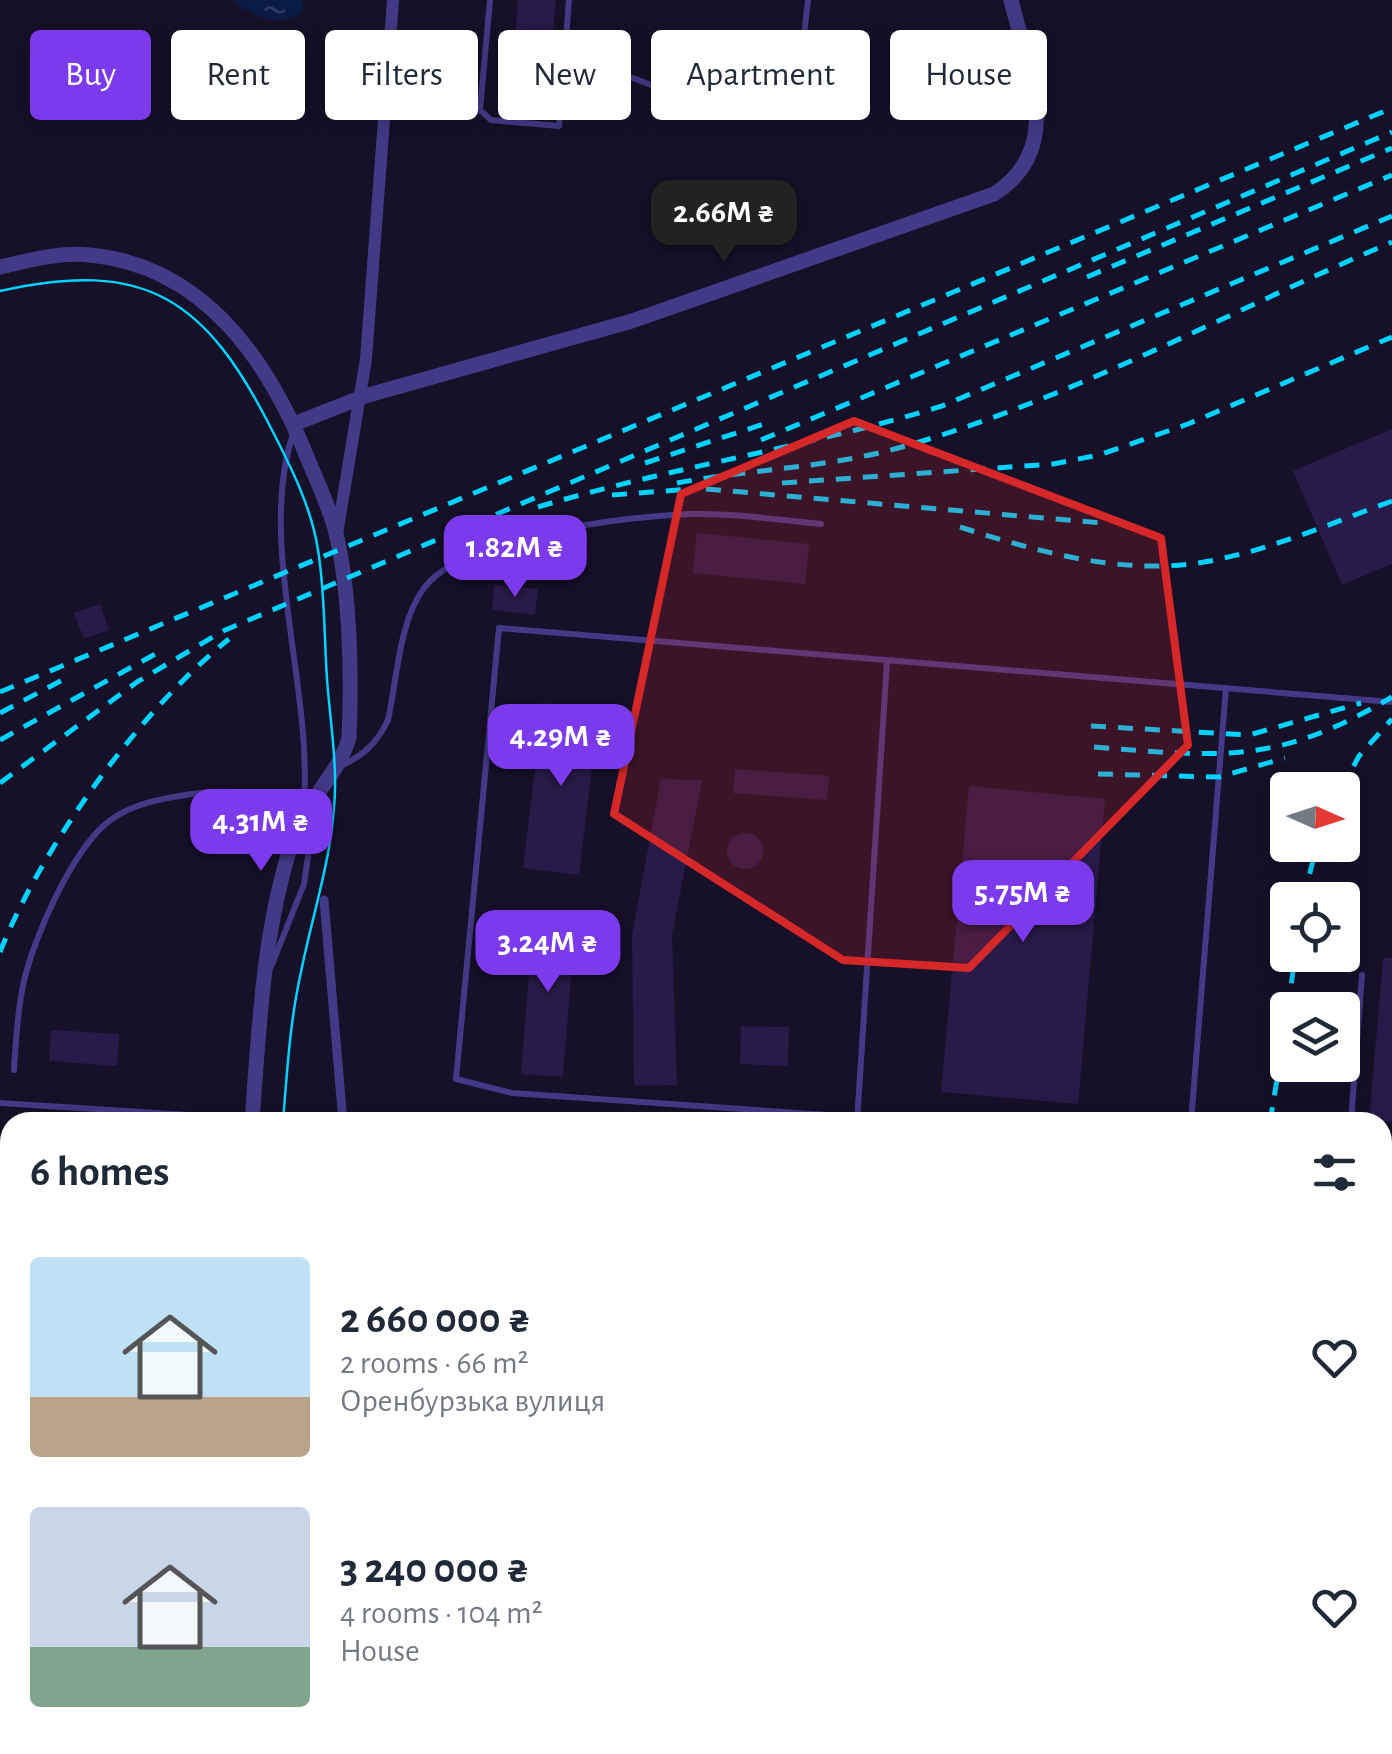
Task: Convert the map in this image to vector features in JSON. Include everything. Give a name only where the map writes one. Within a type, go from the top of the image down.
[{"type":"street","points":[[253,1112],[279,893],[303,813],[346,749],[349,724],[337,537],[362,398],[393,0]]},
{"type":"street","points":[[295,426],[362,398],[632,321],[994,194],[1028,166],[1038,114],[1011,0]]},
{"type":"street","points":[[0,267],[48,256],[91,255],[170,278],[232,326],[295,426],[337,537]]},
{"type":"street","points":[[324,900],[342,1112]]},
{"type":"lane","points":[[490,0],[480,110],[484,116],[498,118]]},
{"type":"lane","points":[[566,30],[569,0]]},
{"type":"lane","points":[[631,78],[679,96],[796,106],[808,0]]},
{"type":"lane","points":[[514,120],[559,126],[559,120]]},
{"type":"lane","points":[[14,1070],[22,986],[37,940],[88,840],[112,819],[149,802],[213,791],[269,796],[303,813],[306,741],[290,635],[283,502],[286,457],[295,426]]},
{"type":"lane","points":[[334,770],[360,757],[380,736],[388,720],[416,600],[442,571],[485,550],[546,532],[642,518],[694,514],[821,524]]},
{"type":"lane","points":[[755,1112],[512,1093],[456,1079],[499,628],[1392,702]]},
{"type":"lane","points":[[858,1112],[887,662]]},
{"type":"lane","points":[[1192,1112],[1226,688]]},
{"type":"lane","points":[[266,977],[304,884],[314,834],[316,792]]},
{"type":"lane","points":[[1353,1112],[1362,975]]},
{"type":"lane","points":[[0,1103],[144,1112]]},
{"type":"lane","points":[[91,1112],[92,1108]]},
{"type":"highlighted area","points":[[854,421],[1161,538],[1188,745],[969,968],[843,960],[614,814],[681,494]]},
{"type":"water","points":[[232,0],[303,0],[301,14],[274,20],[256,15]]},
{"type":"building","points":[[518,0],[556,0],[553,30],[516,30]]},
{"type":"building","points":[[1392,429],[1392,564],[1342,585],[1293,471]]},
{"type":"building","points":[[697,533],[809,544],[805,584],[693,573]]},
{"type":"building","points":[[494,585],[538,589],[535,615],[492,610]]},
{"type":"building","points":[[100,604],[109,630],[84,639],[74,613]]},
{"type":"building","points":[[543,703],[599,710],[579,875],[523,868]]},
{"type":"building","points":[[735,769],[829,776],[827,800],[733,793]]},
{"type":"building","points":[[661,779],[702,780],[672,935],[677,1085],[634,1086],[632,935]]},
{"type":"building","points":[[969,786],[1105,799],[1078,1104],[941,1092]]},
{"type":"building","points":[[745,833],[758,838],[763,851],[758,864],[745,869],[732,864],[727,851],[732,838]]},
{"type":"building","points":[[534,912],[576,916],[563,1077],[521,1074]]},
{"type":"building","points":[[1383,958],[1392,958],[1392,1112],[1370,1112]]},
{"type":"building","points":[[741,1026],[789,1027],[788,1066],[740,1064]]},
{"type":"building","points":[[51,1030],[119,1034],[117,1066],[49,1061]]},
{"type":"tram line","points":[[0,291],[51,282],[95,280],[133,286],[166,299],[195,320],[222,348],[247,385],[306,504],[322,582],[335,792],[329,849],[294,1009],[284,1112]]},
{"type":"railway","points":[[0,692],[1392,108]]},
{"type":"railway","points":[[0,783],[137,682],[223,631],[1392,132]]},
{"type":"railway","points":[[1087,277],[1392,148]]},
{"type":"railway","points":[[761,440],[1392,175]]},
{"type":"railway","points":[[538,507],[942,406],[1392,216]]},
{"type":"railway","points":[[677,483],[846,460],[965,427],[1089,379],[1392,242]]},
{"type":"railway","points":[[782,483],[1053,464],[1099,455],[1188,424],[1392,337]]},
{"type":"railway","points":[[645,463],[773,421]]},
{"type":"railway","points":[[612,495],[692,489]]},
{"type":"railway","points":[[706,489],[1102,523]]},
{"type":"railway","points":[[960,527],[1083,559],[1179,565],[1257,550],[1392,501]]},
{"type":"railway","points":[[0,952],[41,868],[97,782],[162,703],[229,639]]},
{"type":"railway","points":[[0,740],[157,653]]},
{"type":"railway","points":[[0,713],[68,677]]},
{"type":"railway","points":[[1094,747],[1214,754],[1248,751],[1315,735],[1392,697]]},
{"type":"railway","points":[[1091,726],[1249,735],[1361,703]]},
{"type":"railway","points":[[1351,772],[1359,756],[1392,719]]},
{"type":"railway","points":[[1098,774],[1219,777],[1285,758]]},
{"type":"railway","points":[[1308,882],[1313,862]]},
{"type":"railway","points":[[1290,992],[1293,972]]},
{"type":"railway","points":[[1272,1112],[1277,1082]]}]
